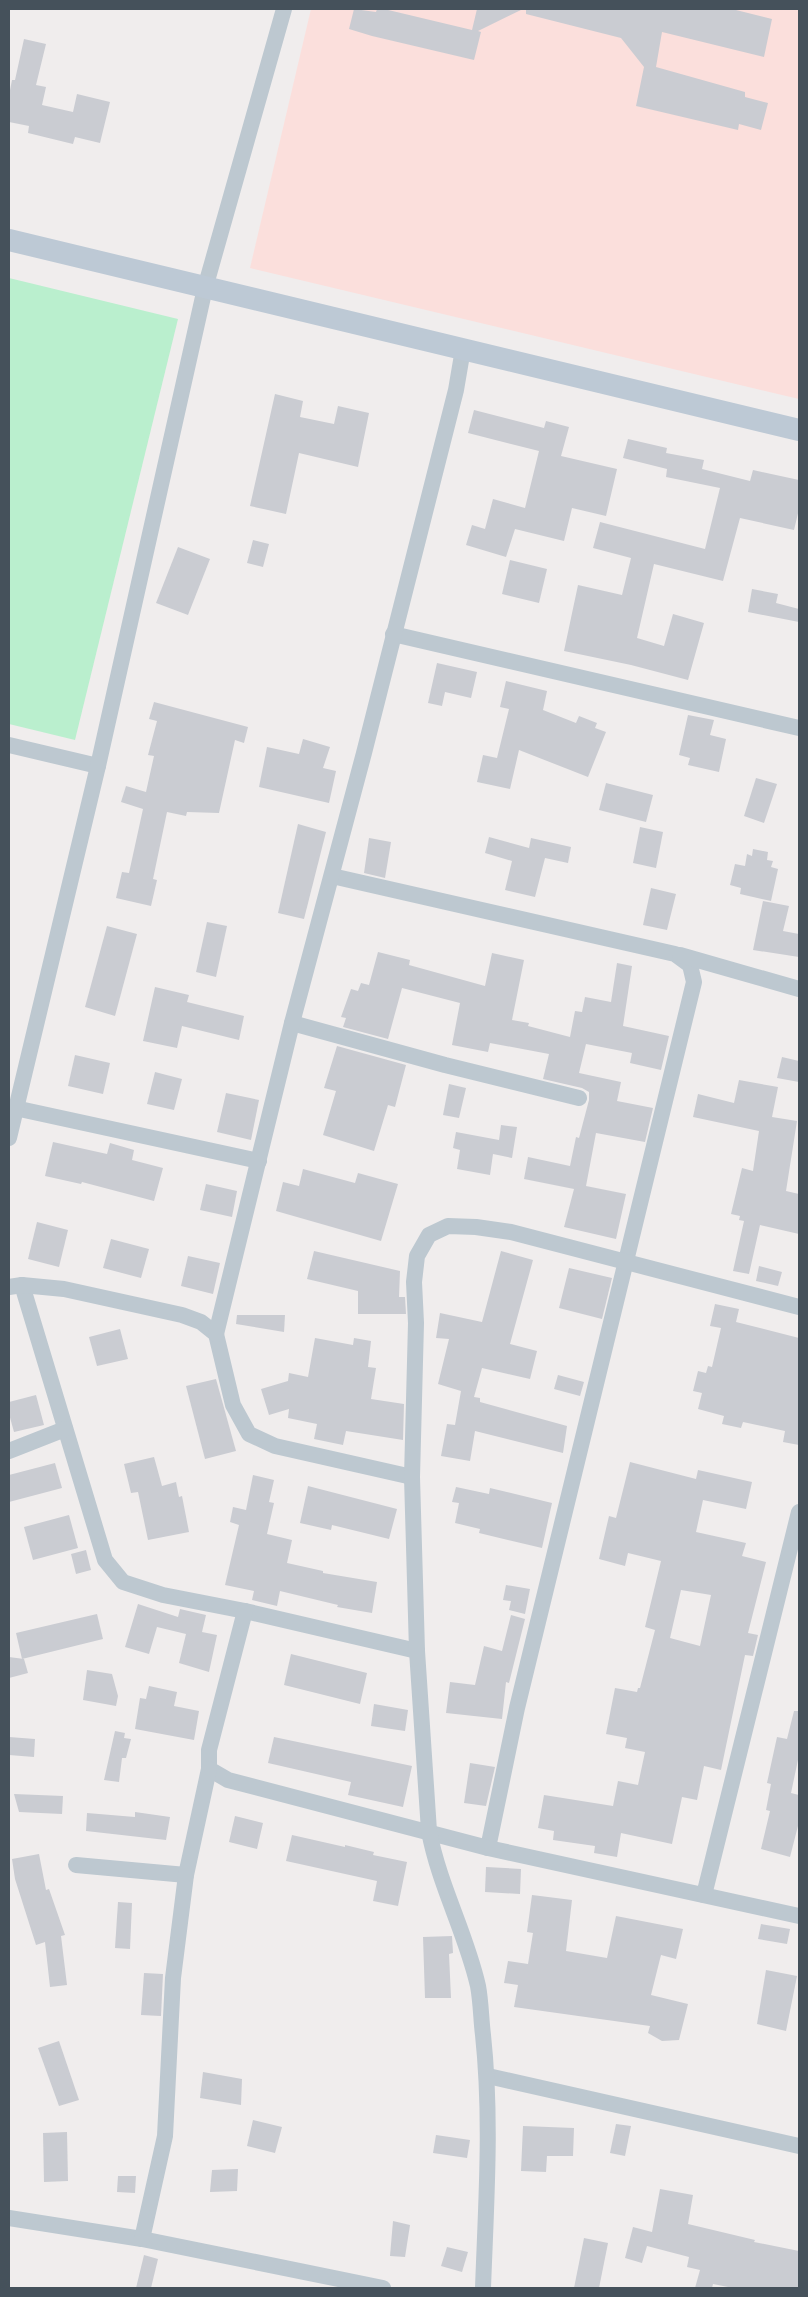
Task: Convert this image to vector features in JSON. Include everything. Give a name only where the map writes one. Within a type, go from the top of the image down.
[{"type":"street","points":[[9,1138],[98,766],[205,288],[284,9]]},
{"type":"street","points":[[9,240],[799,430]]},
{"type":"street","points":[[412,1477],[275,1446],[249,1434],[233,1405],[216,1334],[292,1023],[332,876],[456,390],[463,349]]},
{"type":"street","points":[[393,634],[799,728]]},
{"type":"street","points":[[9,745],[98,766]]},
{"type":"street","points":[[332,876],[675,954],[799,989]]},
{"type":"street","points":[[488,1848],[517,1708],[694,982],[690,965],[675,954]]},
{"type":"street","points":[[292,1023],[579,1098]]},
{"type":"street","points":[[15,1108],[259,1161]]},
{"type":"street","points":[[483,2288],[488,2148],[488,2076],[478,1987],[465,1941],[434,1858],[429,1831],[418,1651],[412,1477],[416,1322],[414,1282],[417,1256],[429,1235],[448,1226],[485,1228],[511,1232],[799,1307]]},
{"type":"street","points":[[216,1334],[201,1322],[182,1315],[64,1289],[15,1286],[65,1429],[105,1560],[123,1582],[163,1595],[246,1611],[418,1651]]},
{"type":"street","points":[[9,1451],[65,1429]]},
{"type":"street","points":[[704,1895],[799,1512]]},
{"type":"street","points":[[142,2240],[165,2136],[173,1978],[186,1875],[209,1769],[209,1750],[246,1611]]},
{"type":"street","points":[[209,1769],[228,1780],[429,1831],[488,1848],[799,1916]]},
{"type":"street","points":[[76,1865],[186,1875]]},
{"type":"street","points":[[488,2076],[799,2146]]},
{"type":"street","points":[[9,2218],[142,2240],[383,2288]]},
{"type":"shaded area","points":[[311,9],[799,9],[799,399],[250,268]]},
{"type":"green space","points":[[9,278],[178,319],[75,740],[9,724]]},
{"type":"building","points":[[354,9],[376,12],[377,9],[384,9],[472,30],[477,9],[523,9],[478,31],[481,32],[474,60],[349,29]]},
{"type":"building","points":[[526,9],[732,9],[772,19],[764,57],[662,32],[656,67],[745,92],[745,97],[768,103],[761,130],[739,124],[738,130],[636,106],[644,67],[621,38],[526,14]]},
{"type":"building","points":[[24,39],[46,44],[36,85],[46,87],[42,105],[73,112],[77,94],[110,102],[100,143],[75,137],[73,144],[28,133],[29,126],[9,122],[9,95],[12,80],[15,80]]},
{"type":"building","points":[[275,394],[303,401],[300,417],[334,424],[338,406],[369,413],[358,467],[299,453],[286,514],[250,506]]},
{"type":"building","points":[[474,410],[544,428],[546,421],[569,427],[561,456],[617,469],[606,516],[572,508],[564,541],[515,529],[506,557],[466,545],[472,525],[485,529],[493,499],[525,508],[539,451],[468,433]]},
{"type":"building","points":[[628,439],[667,448],[666,453],[704,460],[702,469],[750,481],[753,470],[799,480],[799,509],[794,530],[740,518],[723,581],[654,564],[637,638],[664,646],[673,614],[704,623],[688,680],[631,665],[564,651],[578,585],[622,595],[631,558],[593,548],[600,522],[705,549],[720,488],[666,477],[667,469],[623,458]]},
{"type":"building","points":[[253,540],[269,544],[263,567],[247,563]]},
{"type":"building","points":[[178,547],[210,559],[188,615],[156,603]]},
{"type":"building","points":[[510,560],[547,569],[539,603],[502,594]]},
{"type":"building","points":[[752,589],[778,594],[776,603],[799,609],[799,622],[748,612]]},
{"type":"building","points":[[437,663],[477,672],[471,698],[445,692],[442,706],[428,703]]},
{"type":"building","points":[[506,681],[547,691],[543,710],[576,723],[579,716],[597,723],[595,728],[606,732],[588,777],[519,750],[510,789],[477,782],[483,755],[497,758],[509,709],[500,707]]},
{"type":"building","points":[[154,702],[248,727],[244,743],[235,740],[219,813],[187,812],[186,816],[167,812],[153,879],[157,880],[151,906],[116,898],[122,872],[129,873],[143,809],[121,802],[126,786],[146,792],[154,756],[148,755],[157,721],[149,719]]},
{"type":"building","points":[[688,715],[714,720],[710,735],[726,739],[719,772],[688,765],[690,758],[679,755]]},
{"type":"building","points":[[303,739],[330,747],[323,768],[336,771],[329,803],[259,787],[267,747],[299,754]]},
{"type":"building","points":[[756,778],[777,784],[764,823],[744,816]]},
{"type":"building","points":[[606,783],[653,795],[646,822],[599,810]]},
{"type":"building","points":[[298,824],[326,832],[304,919],[278,913]]},
{"type":"building","points":[[640,827],[663,832],[656,868],[633,863]]},
{"type":"building","points":[[489,837],[529,848],[531,838],[571,847],[568,863],[545,858],[535,897],[505,890],[512,861],[485,853]]},
{"type":"building","points":[[369,838],[391,842],[385,878],[364,873]]},
{"type":"building","points":[[753,849],[768,852],[767,860],[773,861],[771,867],[778,869],[771,901],[740,894],[741,888],[730,885],[735,864],[745,866],[747,854],[752,856]]},
{"type":"building","points":[[651,888],[676,894],[667,930],[643,925]]},
{"type":"building","points":[[763,901],[789,906],[783,931],[799,934],[799,957],[753,950]]},
{"type":"building","points":[[207,922],[227,926],[216,977],[196,972]]},
{"type":"building","points":[[107,926],[137,934],[115,1016],[85,1007]]},
{"type":"building","points":[[378,952],[410,960],[409,965],[485,986],[492,953],[524,960],[512,1020],[529,1023],[528,1026],[570,1037],[575,1011],[582,1012],[585,997],[611,1002],[617,963],[632,966],[623,1026],[669,1036],[661,1070],[630,1063],[632,1053],[586,1044],[579,1073],[621,1082],[617,1101],[653,1108],[645,1142],[596,1133],[586,1186],[626,1194],[616,1239],[564,1227],[574,1189],[524,1179],[528,1157],[570,1166],[576,1137],[579,1138],[589,1100],[589,1092],[582,1088],[543,1079],[549,1054],[490,1043],[488,1052],[452,1045],[460,1003],[402,988],[388,1039],[343,1027],[346,1018],[341,1017],[351,989],[358,991],[361,983],[369,985]]},
{"type":"building","points":[[155,987],[189,995],[187,1002],[244,1016],[239,1040],[182,1026],[177,1048],[143,1041]]},
{"type":"building","points":[[337,1046],[406,1065],[395,1107],[388,1105],[374,1151],[323,1135],[336,1091],[324,1088]]},
{"type":"building","points":[[75,1055],[110,1063],[103,1094],[68,1086]]},
{"type":"building","points":[[782,1057],[799,1061],[799,1082],[777,1078]]},
{"type":"building","points":[[155,1072],[182,1079],[174,1110],[147,1104]]},
{"type":"building","points":[[739,1080],[778,1087],[772,1117],[797,1121],[786,1191],[799,1194],[799,1234],[760,1225],[749,1274],[733,1271],[744,1221],[739,1220],[740,1216],[731,1214],[742,1168],[753,1171],[759,1131],[693,1117],[698,1094],[734,1103]]},
{"type":"building","points":[[449,1084],[466,1088],[459,1118],[443,1115]]},
{"type":"building","points":[[226,1093],[259,1100],[251,1140],[217,1132]]},
{"type":"building","points":[[501,1125],[517,1127],[512,1158],[493,1154],[490,1175],[457,1169],[460,1150],[453,1148],[456,1132],[499,1140]]},
{"type":"building","points":[[53,1142],[107,1154],[110,1143],[134,1150],[132,1160],[163,1168],[154,1201],[82,1182],[81,1184],[45,1176]]},
{"type":"building","points":[[303,1169],[355,1183],[358,1173],[398,1184],[381,1241],[276,1211],[283,1182],[299,1186]]},
{"type":"building","points":[[206,1184],[237,1191],[232,1217],[200,1210]]},
{"type":"building","points":[[37,1222],[68,1230],[59,1267],[28,1259]]},
{"type":"building","points":[[111,1239],[149,1249],[141,1278],[103,1268]]},
{"type":"building","points":[[314,1251],[400,1271],[399,1297],[405,1297],[406,1314],[358,1314],[358,1291],[307,1279]]},
{"type":"building","points":[[501,1251],[533,1260],[510,1344],[537,1351],[530,1379],[482,1368],[474,1397],[480,1398],[480,1402],[567,1426],[563,1453],[475,1431],[470,1461],[441,1456],[447,1424],[455,1425],[461,1391],[438,1384],[449,1339],[436,1338],[440,1313],[482,1322]]},
{"type":"building","points":[[188,1256],[220,1263],[213,1294],[181,1286]]},
{"type":"building","points":[[759,1266],[782,1272],[778,1286],[756,1281]]},
{"type":"building","points":[[569,1268],[612,1278],[602,1319],[559,1308]]},
{"type":"building","points":[[715,1304],[739,1309],[736,1322],[799,1338],[799,1445],[783,1442],[785,1431],[743,1422],[741,1428],[722,1424],[724,1416],[698,1409],[702,1393],[693,1391],[698,1371],[706,1373],[708,1366],[712,1367],[721,1328],[710,1326]]},
{"type":"building","points":[[237,1315],[285,1315],[284,1332],[236,1324]]},
{"type":"building","points":[[120,1329],[128,1359],[97,1366],[89,1337]]},
{"type":"building","points":[[315,1338],[353,1345],[354,1338],[371,1341],[368,1367],[376,1368],[371,1399],[404,1404],[403,1440],[346,1431],[343,1445],[314,1439],[317,1424],[288,1418],[289,1409],[269,1415],[261,1389],[288,1381],[289,1373],[308,1377]]},
{"type":"building","points":[[558,1375],[584,1382],[580,1396],[554,1389]]},
{"type":"building","points":[[216,1379],[236,1451],[205,1459],[186,1386]]},
{"type":"building","points":[[36,1395],[44,1425],[14,1432],[9,1414],[9,1402]]},
{"type":"building","points":[[154,1457],[162,1486],[176,1482],[179,1497],[182,1496],[189,1532],[148,1540],[138,1492],[131,1493],[124,1464]]},
{"type":"building","points":[[630,1462],[696,1479],[698,1470],[752,1482],[746,1509],[703,1500],[696,1532],[746,1543],[742,1556],[766,1562],[748,1633],[758,1635],[753,1656],[745,1655],[721,1770],[704,1766],[697,1800],[682,1797],[672,1844],[621,1833],[617,1857],[594,1853],[595,1846],[553,1840],[554,1831],[538,1828],[544,1795],[613,1806],[618,1781],[638,1785],[645,1752],[625,1748],[627,1738],[606,1734],[615,1688],[637,1692],[638,1688],[640,1688],[655,1630],[645,1627],[661,1561],[628,1553],[625,1566],[599,1559],[609,1516],[616,1518]],"holes":[[[681,1590],[711,1595],[700,1646],[670,1638]]]},
{"type":"building","points":[[55,1463],[62,1488],[9,1502],[9,1475]]},
{"type":"building","points":[[253,1475],[274,1480],[269,1502],[274,1503],[267,1534],[292,1540],[287,1563],[323,1571],[323,1573],[377,1582],[372,1613],[337,1607],[338,1605],[280,1591],[277,1606],[252,1600],[254,1591],[225,1585],[239,1525],[230,1522],[233,1507],[246,1510]]},
{"type":"building","points":[[308,1486],[397,1509],[389,1539],[332,1525],[331,1530],[300,1523]]},
{"type":"building","points":[[456,1487],[489,1494],[490,1488],[552,1503],[542,1548],[479,1533],[480,1529],[455,1523],[459,1503],[452,1502]]},
{"type":"building","points":[[69,1515],[78,1548],[33,1560],[24,1527]]},
{"type":"building","points":[[86,1550],[91,1570],[76,1574],[71,1554]]},
{"type":"building","points":[[506,1585],[530,1589],[525,1614],[509,1610],[511,1601],[503,1600]]},
{"type":"building","points":[[138,1604],[178,1617],[180,1609],[206,1615],[202,1632],[217,1635],[209,1672],[179,1663],[186,1634],[157,1627],[149,1654],[125,1647]]},
{"type":"building","points":[[97,1614],[103,1639],[22,1659],[16,1633]]},
{"type":"building","points":[[511,1615],[525,1619],[509,1683],[506,1682],[502,1719],[446,1713],[450,1682],[475,1685],[484,1646],[502,1651]]},
{"type":"building","points":[[291,1654],[367,1673],[360,1704],[284,1685]]},
{"type":"building","points":[[9,1657],[24,1659],[28,1673],[9,1678]]},
{"type":"building","points":[[87,1670],[112,1674],[118,1696],[116,1706],[83,1700]]},
{"type":"building","points":[[149,1686],[177,1692],[174,1706],[199,1711],[194,1740],[135,1729],[140,1698],[146,1699]]},
{"type":"building","points":[[374,1704],[408,1710],[405,1731],[371,1726]]},
{"type":"building","points":[[794,1711],[799,1711],[799,1755],[791,1793],[799,1795],[799,1822],[790,1857],[761,1849],[770,1811],[766,1810],[771,1784],[767,1783],[777,1737],[787,1739]]},
{"type":"building","points":[[115,1731],[125,1733],[124,1738],[131,1739],[126,1758],[122,1758],[119,1782],[104,1780]]},
{"type":"building","points":[[9,1737],[35,1739],[34,1757],[9,1755]]},
{"type":"building","points":[[274,1737],[412,1766],[403,1807],[348,1795],[351,1782],[268,1763]]},
{"type":"building","points":[[470,1763],[495,1767],[486,1806],[464,1803]]},
{"type":"building","points":[[14,1794],[63,1796],[62,1814],[19,1812]]},
{"type":"building","points":[[135,1812],[170,1817],[166,1840],[86,1831],[87,1813],[135,1817]]},
{"type":"building","points":[[235,1816],[263,1823],[257,1849],[229,1842]]},
{"type":"building","points":[[292,1835],[345,1847],[345,1845],[374,1852],[373,1855],[407,1862],[398,1906],[373,1901],[377,1881],[286,1861]]},
{"type":"building","points":[[39,1854],[46,1890],[49,1889],[65,1935],[61,1936],[67,1985],[50,1987],[45,1942],[36,1945],[15,1879],[12,1859]]},
{"type":"building","points":[[486,1867],[521,1869],[520,1894],[485,1892]]},
{"type":"building","points":[[532,1895],[572,1900],[566,1951],[607,1958],[616,1916],[683,1929],[676,1959],[661,1955],[651,1995],[688,2004],[679,2040],[662,2041],[648,2033],[650,2026],[514,2007],[518,1985],[504,1983],[508,1961],[528,1964],[533,1933],[527,1932]]},
{"type":"building","points":[[118,1902],[132,1903],[130,1949],[115,1948]]},
{"type":"building","points":[[761,1924],[790,1929],[787,1944],[758,1939]]},
{"type":"building","points":[[452,1936],[453,1953],[449,1954],[451,1998],[425,1998],[423,1937]]},
{"type":"building","points":[[766,1970],[797,1976],[786,2031],[757,2024]]},
{"type":"building","points":[[144,1973],[163,1974],[161,2016],[141,2015]]},
{"type":"building","points":[[59,2041],[79,2100],[59,2106],[38,2048]]},
{"type":"building","points":[[203,2072],[242,2079],[241,2105],[200,2098]]},
{"type":"building","points":[[253,2120],[282,2127],[275,2153],[247,2146]]},
{"type":"building","points":[[616,2124],[631,2126],[625,2156],[610,2153]]},
{"type":"building","points":[[523,2126],[574,2128],[573,2156],[547,2156],[546,2172],[521,2171]]},
{"type":"building","points":[[67,2132],[68,2181],[44,2182],[43,2133]]},
{"type":"building","points":[[436,2135],[470,2140],[467,2158],[433,2153]]},
{"type":"building","points":[[238,2169],[237,2191],[210,2192],[212,2170]]},
{"type":"building","points":[[118,2176],[136,2176],[135,2193],[117,2192]]},
{"type":"building","points":[[660,2189],[693,2195],[688,2224],[755,2240],[754,2242],[799,2251],[799,2288],[733,2288],[713,2284],[712,2288],[695,2288],[700,2270],[687,2267],[689,2257],[647,2246],[642,2263],[625,2258],[633,2227],[652,2232]]},
{"type":"building","points":[[393,2221],[410,2225],[405,2257],[390,2256]]},
{"type":"building","points":[[584,2238],[608,2243],[599,2288],[574,2288]]},
{"type":"building","points":[[447,2247],[468,2252],[462,2272],[441,2266]]},
{"type":"building","points":[[144,2255],[158,2259],[151,2288],[136,2288]]}]
